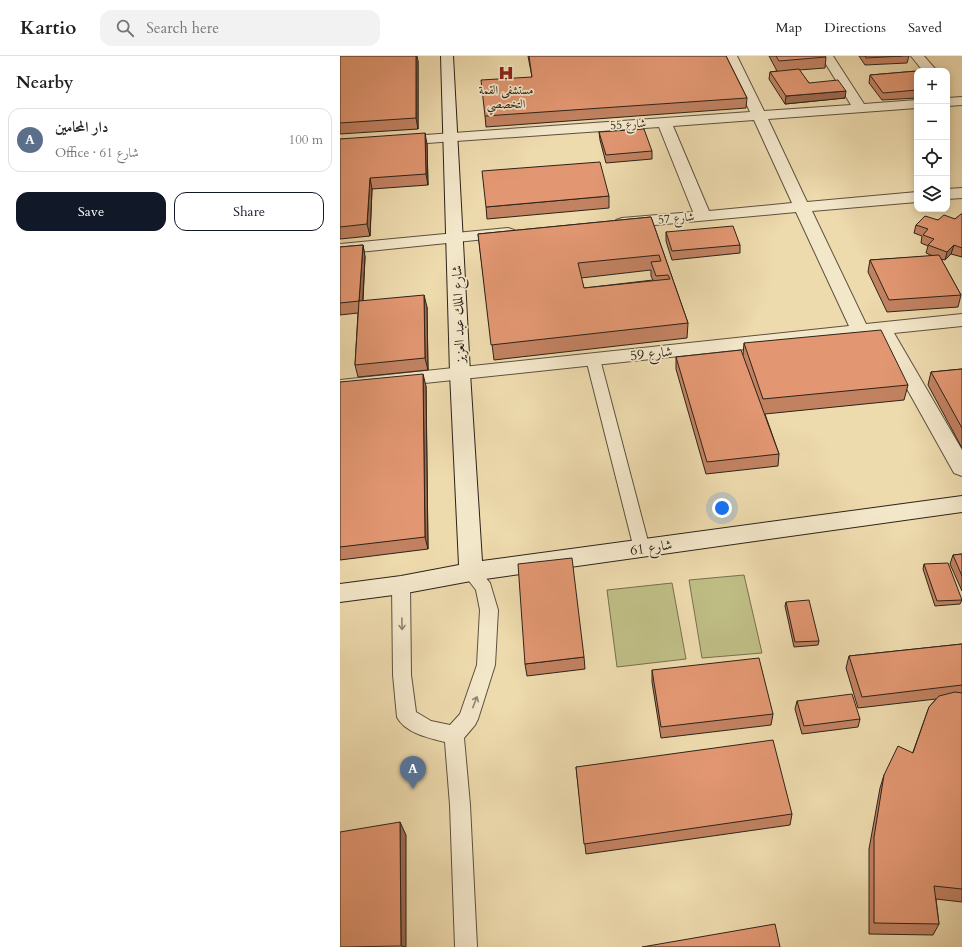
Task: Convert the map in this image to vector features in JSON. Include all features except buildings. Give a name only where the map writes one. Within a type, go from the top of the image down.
[{"type":"street","name":"شارع الملك عبد العزيز","points":[[447,56],[460,373],[471,572]]},
{"type":"street","points":[[731,56],[760,114],[860,331]]},
{"type":"street","points":[[827,56],[860,108]]},
{"type":"street","points":[[917,56],[927,68]]},
{"type":"street","name":"شارع 55","points":[[340,145],[914,104]]},
{"type":"street","points":[[664,121],[703,216]]},
{"type":"street","points":[[950,194],[962,193]]},
{"type":"street","name":"شارع 57","points":[[610,224],[914,197]]},
{"type":"street","points":[[340,249],[525,232]]},
{"type":"street","name":"شارع 59","points":[[340,386],[962,320]]},
{"type":"street","points":[[882,328],[962,468]]},
{"type":"street","name":"شارع 61","points":[[340,593],[401,585],[471,572],[962,504]]},
{"type":"lane","points":[[593,359],[642,549]]},
{"type":"lane","points":[[466,947],[460,805],[454,735],[468,719],[486,665],[489,610],[484,588],[471,572]]},
{"type":"lane","points":[[401,585],[402,675],[407,717],[427,729],[454,735]]},
{"type":"shaded area","points":[[744,575],[762,653],[702,658],[689,580]]},
{"type":"shaded area","points":[[672,583],[686,659],[617,667],[607,590]]},
{"type":"place","name":"مستشفى القمة التخصصي","points":[[506,73]]},
{"type":"place","name":"دار المحامين","points":[[413,789]]}]
